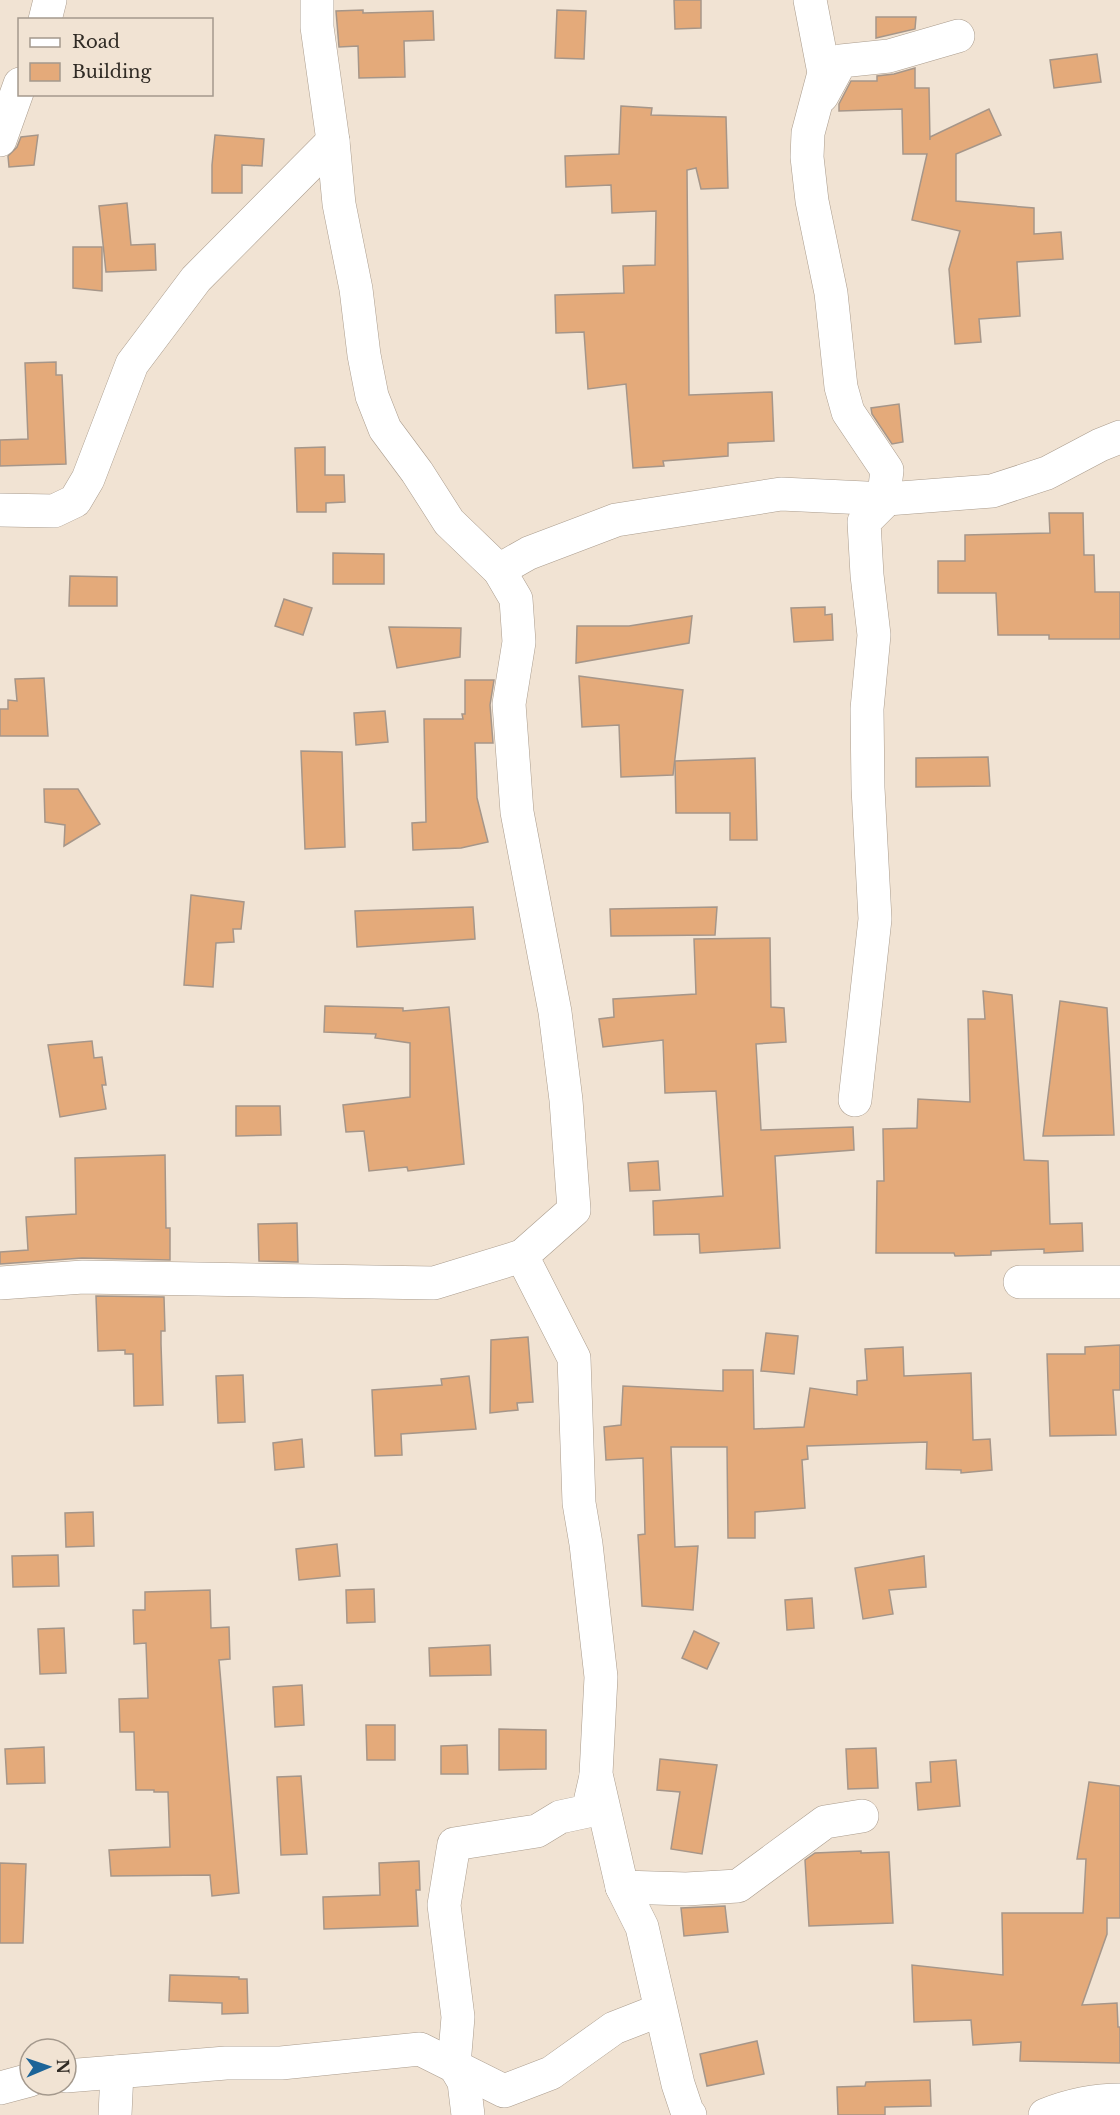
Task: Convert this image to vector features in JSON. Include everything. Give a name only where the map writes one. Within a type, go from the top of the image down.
[{"type":"street","points":[[46,18],[50,0]]},
{"type":"street","points":[[0,1283],[83,1277],[434,1283],[522,1256],[574,1210],[566,1100],[555,1012],[527,870],[514,789],[509,704],[519,642],[516,599],[499,570],[449,522],[417,472],[385,429],[372,396],[364,355],[356,289],[339,204],[333,141],[317,27],[317,0]]},
{"type":"street","points":[[810,0],[824,73],[810,117],[807,157],[812,201],[831,293],[841,387],[848,412],[887,470],[886,499],[864,522],[874,635],[867,720],[875,919],[855,1100]]},
{"type":"street","points":[[810,117],[841,61],[889,56],[958,36]]},
{"type":"street","points":[[0,140],[18,90]]},
{"type":"street","points":[[0,510],[54,511],[75,501],[88,479],[132,364],[196,279],[333,141]]},
{"type":"street","points":[[499,570],[529,554],[616,520],[781,494],[886,499],[992,491],[1047,473],[1120,437]]},
{"type":"street","points":[[468,2115],[464,2082],[454,2065],[458,2017],[444,1905],[454,1844],[537,1831],[560,1817],[588,1811],[596,1774],[601,1677],[586,1544],[579,1503],[574,1358],[522,1256]]},
{"type":"street","points":[[1020,1282],[1120,1282]]},
{"type":"street","points":[[596,1774],[622,1887],[642,1927],[678,2084],[690,2115]]},
{"type":"street","points":[[622,1887],[686,1889],[738,1886],[825,1822],[862,1816]]},
{"type":"street","points":[[78,2075],[226,2063],[282,2063],[420,2049],[504,2091],[551,2073],[614,2028],[660,2010]]},
{"type":"street","points":[[115,2115],[117,2072]]},
{"type":"street","points":[[0,2088],[18,2083]]},
{"type":"street","points":[[1045,2115],[1069,2106],[1101,2100],[1120,2100]]},
{"type":"building","points":[[674,0],[701,0],[701,28],[675,29]]},
{"type":"building","points":[[363,10],[363,13],[433,11],[434,40],[404,41],[405,77],[359,78],[358,46],[339,47],[336,11]]},
{"type":"building","points":[[557,10],[586,11],[584,59],[555,58]]},
{"type":"building","points":[[876,17],[916,17],[915,29],[876,38]]},
{"type":"building","points":[[1097,54],[1101,82],[1054,88],[1050,60]]},
{"type":"building","points":[[915,68],[915,88],[929,88],[930,140],[930,137],[989,109],[1001,135],[956,154],[956,201],[1034,208],[1034,234],[1061,232],[1063,259],[1017,262],[1020,316],[979,319],[981,342],[955,344],[949,269],[960,231],[912,220],[927,154],[903,154],[902,109],[839,111],[839,104],[851,81],[877,81],[877,76]]},
{"type":"building","points":[[621,106],[652,108],[651,115],[726,117],[728,188],[701,189],[696,168],[687,170],[689,395],[772,392],[774,441],[728,443],[728,456],[663,461],[664,466],[633,468],[626,384],[588,389],[584,332],[556,333],[555,295],[624,293],[623,266],[655,265],[656,211],[612,213],[611,185],[566,187],[565,156],[619,154]]},
{"type":"building","points":[[38,135],[34,165],[9,167],[8,156],[17,147],[21,137]]},
{"type":"building","points":[[215,135],[264,139],[262,166],[242,165],[242,193],[212,193]]},
{"type":"building","points":[[127,203],[131,245],[155,244],[156,270],[106,272],[99,206]]},
{"type":"building","points":[[73,247],[102,247],[102,291],[73,288]]},
{"type":"building","points":[[56,362],[56,375],[62,375],[66,464],[0,466],[0,440],[28,439],[25,363]]},
{"type":"building","points":[[899,404],[903,442],[892,444],[872,414],[871,408]]},
{"type":"building","points":[[325,447],[325,475],[344,475],[345,502],[326,503],[326,512],[297,512],[295,448]]},
{"type":"building","points":[[1049,513],[1083,513],[1084,555],[1094,555],[1095,592],[1120,592],[1120,639],[1049,639],[1049,635],[998,635],[996,593],[938,593],[938,561],[965,561],[965,535],[1050,533]]},
{"type":"building","points":[[333,553],[384,554],[384,584],[333,584]]},
{"type":"building","points":[[70,576],[117,577],[117,606],[69,606]]},
{"type":"building","points":[[284,599],[312,608],[303,635],[275,626]]},
{"type":"building","points":[[825,607],[825,615],[832,614],[833,640],[794,642],[791,608]]},
{"type":"building","points":[[692,616],[689,643],[576,663],[577,626],[629,626]]},
{"type":"building","points":[[389,627],[461,628],[460,657],[397,668]]},
{"type":"building","points":[[579,676],[683,690],[673,775],[621,777],[619,725],[582,727]]},
{"type":"building","points":[[44,678],[48,736],[0,736],[0,709],[8,709],[8,700],[17,701],[15,679]]},
{"type":"building","points":[[465,680],[494,680],[490,705],[493,743],[475,743],[477,798],[488,842],[461,848],[413,850],[412,823],[426,822],[424,719],[463,719]]},
{"type":"building","points":[[385,711],[388,742],[356,745],[354,713]]},
{"type":"building","points":[[301,751],[342,752],[345,847],[305,849]]},
{"type":"building","points":[[988,757],[990,786],[916,787],[916,758]]},
{"type":"building","points":[[755,758],[757,840],[730,840],[730,813],[676,813],[675,761]]},
{"type":"building","points":[[44,789],[78,789],[100,824],[64,846],[65,825],[45,822]]},
{"type":"building","points":[[191,895],[244,902],[241,929],[233,929],[234,942],[216,943],[213,987],[184,985]]},
{"type":"building","points":[[473,907],[475,939],[357,947],[355,911]]},
{"type":"building","points":[[717,907],[715,935],[611,936],[610,909]]},
{"type":"building","points":[[770,938],[771,1007],[784,1008],[786,1042],[756,1044],[761,1130],[853,1127],[854,1150],[775,1156],[780,1248],[700,1253],[699,1234],[654,1235],[653,1201],[723,1196],[716,1091],[665,1093],[663,1040],[603,1047],[599,1019],[614,1017],[613,999],[696,994],[694,939]]},
{"type":"building","points":[[983,991],[1012,995],[1024,1160],[1048,1161],[1050,1224],[1082,1223],[1083,1251],[1044,1253],[1044,1249],[991,1251],[991,1255],[955,1256],[954,1253],[876,1253],[877,1181],[884,1181],[883,1129],[917,1128],[918,1099],[970,1102],[968,1019],[985,1019]]},
{"type":"building","points":[[1060,1001],[1107,1008],[1114,1135],[1043,1136]]},
{"type":"building","points":[[325,1006],[403,1008],[403,1011],[449,1007],[464,1164],[408,1171],[407,1167],[369,1171],[364,1131],[346,1132],[343,1105],[410,1097],[410,1043],[375,1038],[376,1034],[324,1032]]},
{"type":"building","points":[[92,1041],[94,1058],[102,1057],[106,1085],[102,1085],[106,1109],[60,1117],[48,1045]]},
{"type":"building","points":[[236,1106],[280,1106],[281,1135],[236,1136]]},
{"type":"building","points":[[165,1155],[166,1228],[170,1228],[170,1260],[82,1258],[0,1264],[0,1252],[28,1250],[26,1217],[76,1214],[75,1158]]},
{"type":"building","points":[[658,1161],[660,1190],[630,1191],[628,1163]]},
{"type":"building","points":[[297,1223],[298,1262],[259,1261],[258,1224]]},
{"type":"building","points":[[96,1296],[164,1297],[165,1331],[161,1331],[163,1405],[134,1406],[133,1354],[125,1354],[125,1350],[98,1351]]},
{"type":"building","points":[[766,1333],[798,1336],[794,1374],[761,1371]]},
{"type":"building","points":[[528,1337],[533,1402],[517,1403],[518,1410],[490,1413],[491,1340]]},
{"type":"building","points":[[1120,1345],[1120,1390],[1113,1390],[1116,1435],[1050,1436],[1047,1354],[1085,1354],[1085,1347]]},
{"type":"building","points":[[903,1347],[904,1376],[971,1373],[973,1440],[990,1439],[992,1470],[961,1473],[961,1470],[926,1469],[927,1442],[807,1446],[808,1459],[802,1460],[805,1508],[755,1512],[755,1538],[728,1538],[727,1447],[671,1447],[675,1547],[698,1546],[693,1610],[642,1606],[638,1535],[645,1534],[643,1458],[606,1460],[604,1427],[621,1425],[623,1386],[723,1391],[723,1370],[753,1370],[754,1429],[804,1427],[810,1388],[857,1395],[857,1381],[867,1380],[865,1349]]},
{"type":"building","points":[[243,1375],[245,1422],[218,1423],[216,1376]]},
{"type":"building","points":[[469,1376],[476,1429],[401,1434],[402,1455],[375,1456],[372,1390],[442,1385],[441,1379]]},
{"type":"building","points":[[302,1439],[304,1467],[275,1470],[273,1443]]},
{"type":"building","points":[[93,1512],[94,1546],[66,1547],[65,1513]]},
{"type":"building","points":[[337,1544],[340,1576],[299,1580],[296,1549]]},
{"type":"building","points":[[58,1555],[59,1586],[13,1587],[12,1556]]},
{"type":"building","points":[[924,1556],[926,1587],[889,1590],[893,1614],[863,1619],[855,1568]]},
{"type":"building","points":[[374,1589],[375,1622],[347,1623],[346,1590]]},
{"type":"building","points":[[210,1590],[211,1628],[229,1627],[230,1659],[219,1660],[239,1893],[212,1896],[210,1875],[111,1876],[109,1850],[170,1847],[168,1792],[136,1790],[134,1732],[120,1732],[119,1699],[148,1698],[146,1643],[134,1644],[133,1610],[145,1610],[145,1592]]},
{"type":"building","points":[[812,1598],[814,1628],[787,1630],[785,1600]]},
{"type":"building","points":[[64,1628],[66,1673],[40,1674],[38,1629]]},
{"type":"building","points":[[694,1631],[719,1643],[707,1669],[682,1658]]},
{"type":"building","points":[[490,1645],[491,1675],[430,1676],[429,1648]]},
{"type":"building","points":[[302,1685],[304,1725],[275,1727],[273,1687]]},
{"type":"building","points":[[366,1725],[395,1725],[395,1760],[367,1760]]},
{"type":"building","points":[[499,1729],[546,1730],[546,1769],[499,1770]]},
{"type":"building","points":[[467,1745],[468,1774],[441,1774],[441,1746]]},
{"type":"building","points":[[44,1747],[45,1783],[7,1784],[5,1749]]},
{"type":"building","points":[[876,1748],[878,1788],[848,1789],[846,1749]]},
{"type":"building","points":[[660,1759],[717,1765],[702,1854],[671,1849],[680,1792],[657,1790]]},
{"type":"building","points":[[956,1760],[960,1806],[918,1810],[916,1783],[931,1782],[930,1762]]},
{"type":"building","points":[[301,1776],[307,1854],[281,1855],[277,1777]]},
{"type":"building","points":[[1089,1782],[1120,1786],[1120,1918],[1107,1918],[1107,1934],[1082,2005],[1117,2003],[1120,2063],[1020,2061],[1021,2042],[973,2045],[971,2020],[914,2022],[912,1965],[1003,1975],[1002,1913],[1083,1913],[1086,1859],[1077,1859]]},
{"type":"building","points":[[861,1851],[861,1853],[889,1852],[893,1923],[809,1926],[805,1860],[815,1853]]},
{"type":"building","points":[[419,1861],[420,1890],[416,1890],[418,1926],[324,1929],[323,1897],[380,1895],[379,1863]]},
{"type":"building","points":[[0,1863],[26,1864],[23,1943],[0,1943]]},
{"type":"building","points":[[725,1906],[728,1932],[684,1936],[681,1908]]},
{"type":"building","points":[[170,1975],[247,1979],[248,2013],[222,2014],[222,2003],[169,2001]]},
{"type":"building","points":[[757,2041],[764,2074],[707,2086],[700,2054]]},
{"type":"building","points":[[930,2080],[931,2106],[885,2107],[885,2115],[838,2115],[837,2087],[865,2086],[866,2082]]}]
